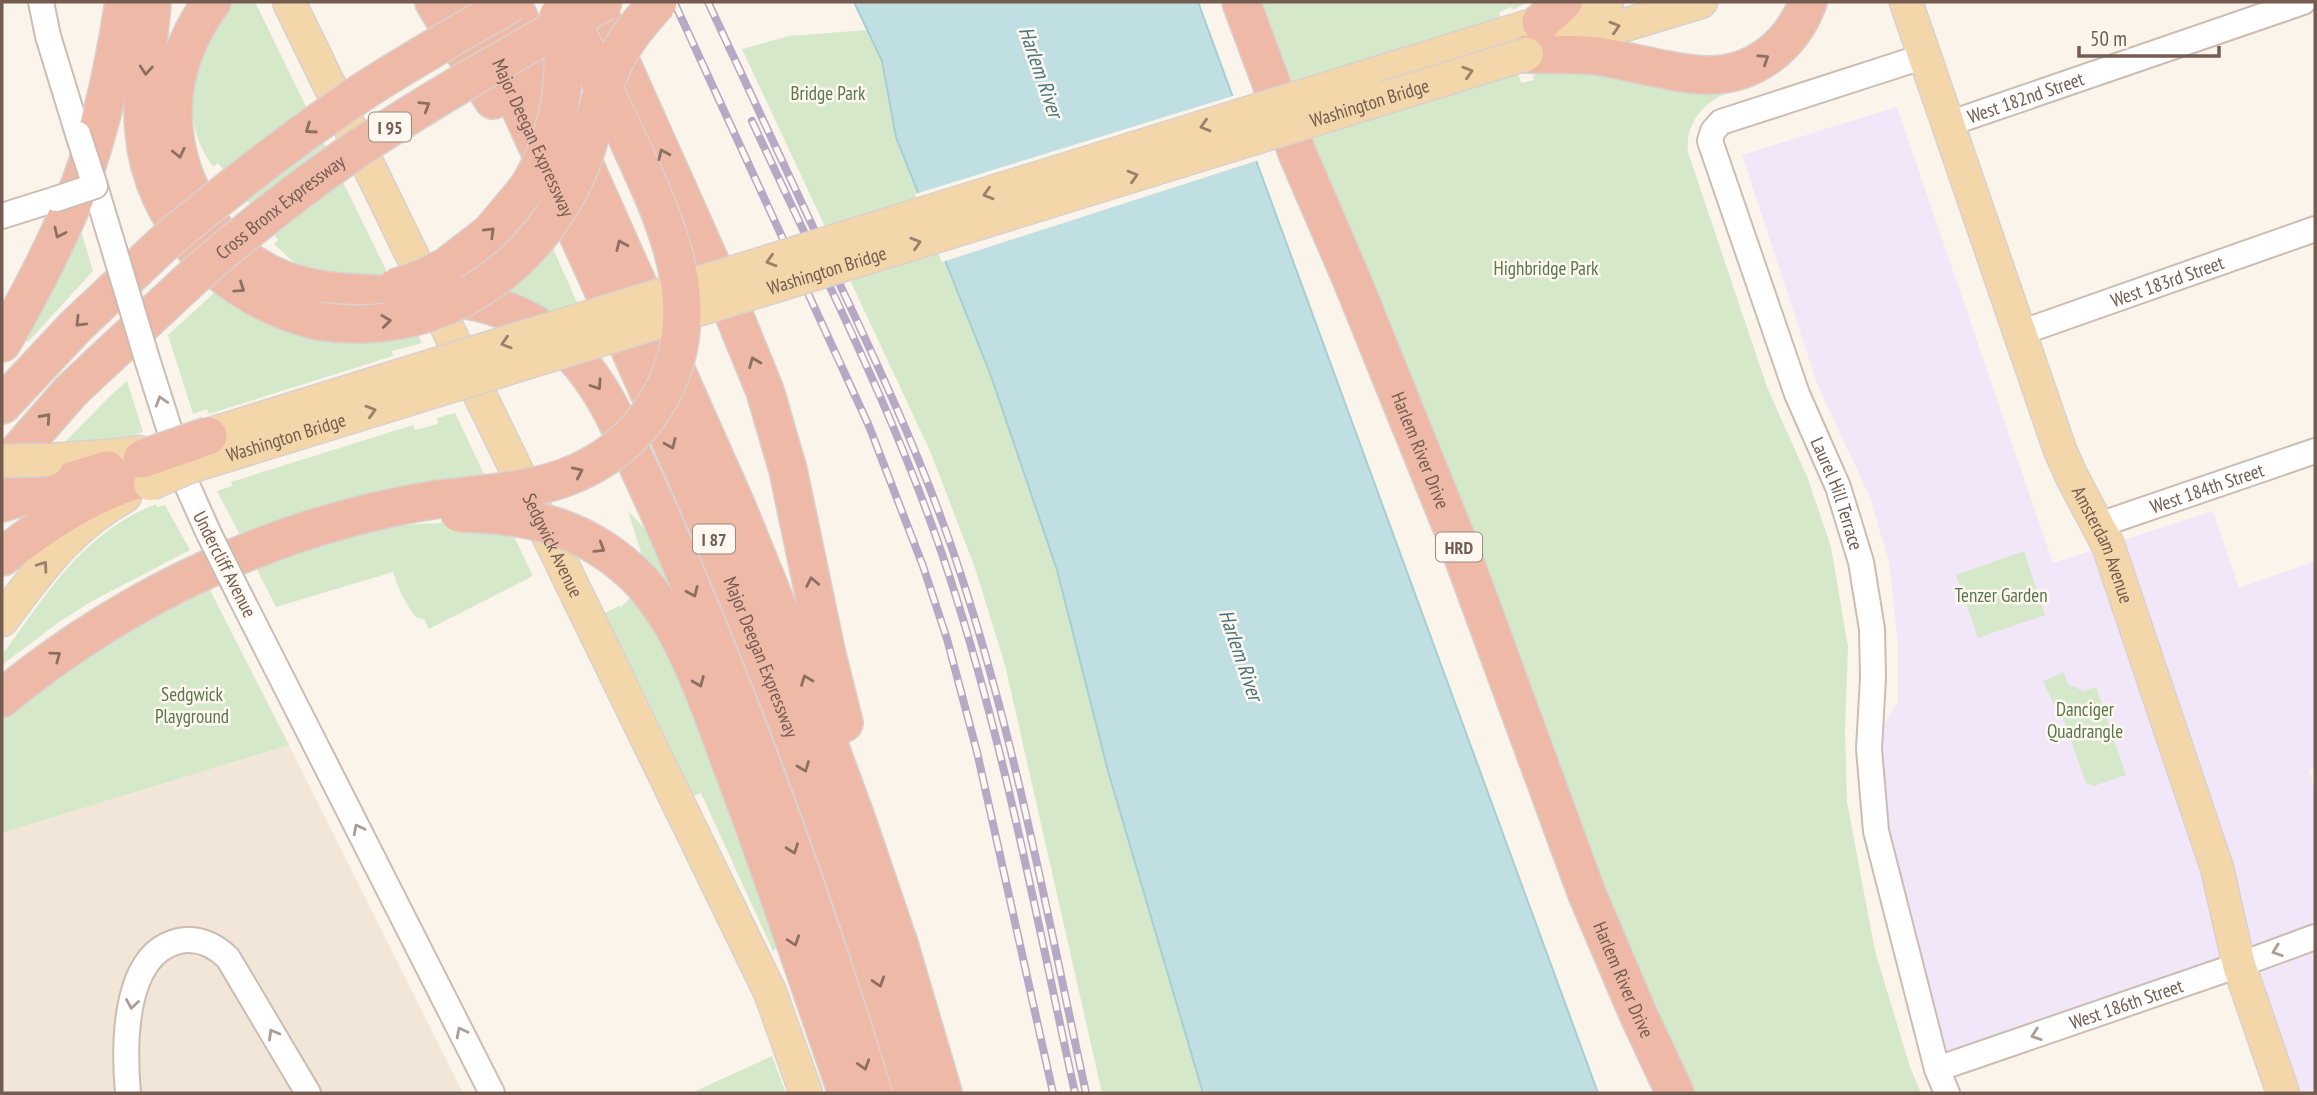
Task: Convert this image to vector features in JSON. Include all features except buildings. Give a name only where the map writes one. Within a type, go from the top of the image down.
[{"type":"highway","points":[[212,2],[190,38],[175,85],[173,110],[175,136],[184,174],[200,209],[216,231],[236,251],[269,273],[306,287],[357,293],[397,291],[462,299],[509,312],[554,336],[586,370],[613,411],[701,610],[760,758],[821,928],[873,1093]]},
{"type":"highway","points":[[434,2],[581,245]]},
{"type":"highway","name":"Major Deegan Expressway","points":[[472,2],[708,525],[766,668],[848,890],[913,1093]]},
{"type":"highway","name":"Major Deegan Expressway","points":[[513,2],[730,492],[788,633],[862,834],[899,944],[943,1093]]},
{"type":"highway","name":"I 95","points":[[2,405],[59,343],[165,242],[231,188],[314,125],[399,69],[513,2]]},
{"type":"highway","points":[[397,291],[436,273],[473,248],[505,217],[538,170],[555,127],[564,76],[564,49],[555,2]]},
{"type":"highway","points":[[2,698],[54,657],[126,610],[215,565],[351,516],[440,506],[546,483],[599,461],[642,425],[663,391],[678,353],[683,308],[681,281],[674,253],[638,162],[563,2]]},
{"type":"highway","points":[[594,2],[734,315],[765,391],[788,470],[842,716],[911,915],[963,1093]]},
{"type":"highway","name":"Cross Bronx Expressway","points":[[2,470],[71,391],[145,320],[269,214],[361,146],[448,92],[604,2]]},
{"type":"highway","points":[[140,3],[143,128],[153,178],[170,215],[200,254],[235,285],[278,309],[318,321],[361,324],[392,321],[438,310],[477,292],[511,266],[546,227],[565,197],[586,150],[611,68],[632,33],[658,2]]},
{"type":"highway","name":"Harlem River Drive","points":[[1217,2],[1277,164],[1332,289],[1436,546],[1567,903],[1650,1093]]},
{"type":"highway","name":"Harlem River Drive","points":[[1241,2],[1298,155],[1455,535],[1587,894],[1675,1093]]},
{"type":"highway","points":[[1538,27],[1589,55],[1703,75],[1731,73],[1757,64],[1774,52],[1795,29],[1808,2]]},
{"type":"highway","points":[[2,343],[71,206],[90,156],[110,75],[140,3]]},
{"type":"highway","points":[[2,503],[208,436]]},
{"type":"highway","points":[[2,557],[82,502],[129,481],[149,480],[189,467]]},
{"type":"highway","points":[[440,506],[556,526],[604,550],[641,581],[670,620],[694,668],[746,801],[847,1093]]},
{"type":"main road","name":"Sedgwick Avenue","points":[[289,2],[770,992],[806,1093]]},
{"type":"main road","name":"Washington Bridge","points":[[189,467],[1538,27],[1607,2]]},
{"type":"main road","name":"Washington Bridge","points":[[2,461],[108,456],[160,448],[208,436],[1538,27],[1701,2]]},
{"type":"main road","name":"Amsterdam Avenue","points":[[1906,2],[2066,464],[2108,545],[2217,868],[2239,965],[2283,1093]]},
{"type":"main road","points":[[2,621],[51,556],[73,533],[149,480]]},
{"type":"street","name":"Undercliff Avenue","points":[[41,2],[46,27],[187,485],[240,596],[492,1093]]},
{"type":"street","name":"West 182nd Street","points":[[1948,124],[2303,2]]},
{"type":"street","name":"Laurel Hill Terrace","points":[[1925,56],[1721,122],[1713,131],[1710,141],[1797,394],[1838,486],[1861,562],[1872,637],[1869,749],[1876,831],[1937,1069],[1947,1093]]},
{"type":"street","points":[[2,216],[95,186]]},
{"type":"street","name":"West 183rd Street","points":[[2020,332],[2315,229]]},
{"type":"street","name":"West 184th Street","points":[[2099,526],[2315,451]]},
{"type":"street","name":"West 186th Street","points":[[1937,1069],[2315,937]]},
{"type":"street","points":[[128,1093],[127,1044],[138,977],[146,963],[158,951],[174,942],[189,940],[212,945],[228,958],[308,1093]]},
{"type":"shaded area","points":[[1897,107],[2053,563],[2213,511],[2239,588],[2315,561],[2315,767],[2309,770],[2315,791],[2315,1093],[2283,1093],[2239,966],[1937,1069],[1869,749],[1898,702],[1898,644],[1889,562],[1870,497],[1818,386],[1742,155]]},
{"type":"shaded area","points":[[289,745],[463,1093],[2,1093],[2,833]]},
{"type":"green space","points":[[232,2],[255,2],[389,276],[351,278],[298,266],[274,244],[278,240],[218,163],[213,167],[203,151],[193,119],[193,88],[212,34]]},
{"type":"green space","name":"Highbridge Park","points":[[1260,2],[1527,2],[1513,10],[1512,7],[1499,12],[1521,83],[1534,80],[1533,75],[1537,74],[1604,66],[1706,93],[1730,92],[1712,101],[1698,114],[1690,132],[1688,152],[1767,387],[1808,479],[1831,547],[1848,647],[1845,731],[1847,802],[1875,951],[1910,1067],[1921,1093],[1689,1093],[1612,923]]},
{"type":"green space","name":"Bridge Park","points":[[867,30],[882,61],[896,137],[991,376],[1057,570],[1108,771],[1203,1093],[1102,1093],[1005,665],[975,568],[930,451],[742,49],[789,36]]},
{"type":"green space","points":[[534,206],[621,401],[462,277],[494,252]]},
{"type":"green space","points":[[77,230],[82,234],[93,271],[28,342],[21,337]]},
{"type":"green space","points":[[215,292],[403,305],[422,343],[392,351],[393,356],[209,414],[207,409],[193,414],[168,335]]},
{"type":"green space","points":[[127,381],[143,432],[126,438],[64,443],[109,397]]},
{"type":"green space","points":[[455,413],[533,576],[429,629],[424,619],[417,618],[409,607],[393,572],[276,607],[255,566],[346,536],[394,526],[441,523],[441,513],[242,539],[217,491],[232,486],[231,482],[413,425],[415,430],[438,424],[437,418]]},
{"type":"green space","points":[[156,504],[157,507],[165,505],[190,550],[94,600],[59,622],[2,665],[2,655],[51,588],[86,549],[130,517]]},
{"type":"green space","points":[[628,511],[650,534],[681,598],[673,603],[645,565]]},
{"type":"green space","name":"Tenzer Garden","points":[[2024,551],[2045,615],[1978,638],[1956,575]]},
{"type":"green space","name":"Sedgwick Playground","points":[[207,584],[289,745],[2,833],[2,719],[104,641]]},
{"type":"green space","points":[[631,597],[664,640],[723,789],[779,945],[773,951],[701,793],[694,796],[605,613],[621,607]]},
{"type":"green space","name":"Danciger Quadrangle","points":[[2064,672],[2068,684],[2083,691],[2096,687],[2126,775],[2094,786],[2086,783],[2061,713],[2055,707],[2043,681]]},
{"type":"green space","points":[[772,1056],[786,1093],[691,1093]]},
{"type":"water","name":"Harlem River","points":[[854,2],[1198,2],[1598,1093],[1203,1093],[1108,771],[1057,570],[991,376],[896,137],[882,61]]},
{"type":"pier","points":[[1236,95],[1259,160],[942,262],[915,194]]},
{"type":"railway","points":[[674,2],[869,426],[923,566],[947,639],[977,752],[1053,1093]]},
{"type":"railway","points":[[708,2],[890,392],[948,535],[998,701],[1086,1093]]},
{"type":"railway","points":[[752,121],[883,404],[930,519],[950,578],[970,641],[1004,769],[1075,1093]]}]
